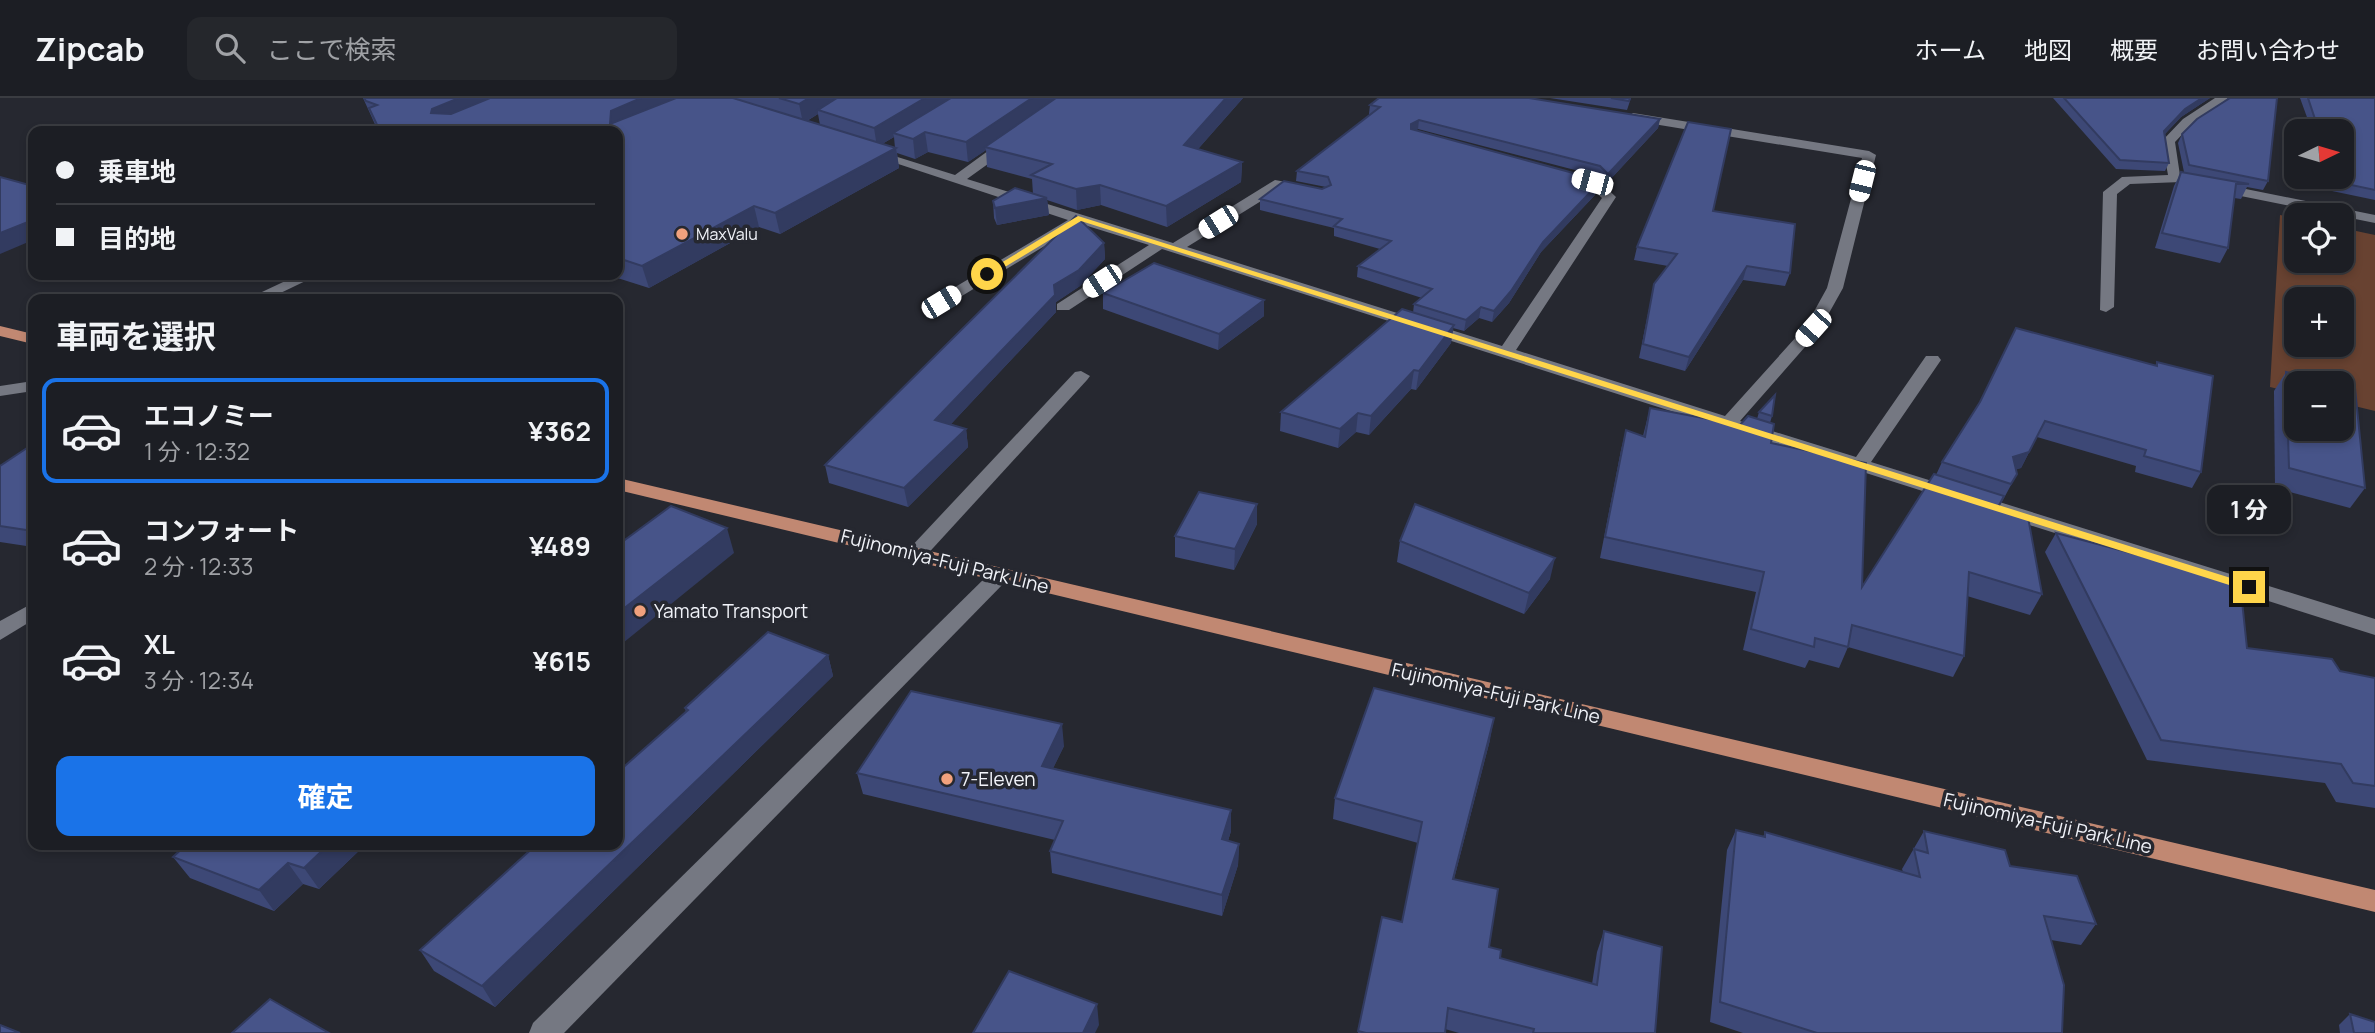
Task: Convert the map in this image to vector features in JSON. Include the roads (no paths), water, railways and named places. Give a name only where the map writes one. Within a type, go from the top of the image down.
[{"type":"main road","points":[[0,331],[28,338]]},
{"type":"main road","name":"Fujinomiya-Fuji Park Line","points":[[623,485],[2375,901]]},
{"type":"street","points":[[2190,181],[2168,141],[2187,122],[2223,101],[2221,98]]},
{"type":"street","points":[[1620,116],[1869,155],[1835,288],[1813,328],[1729,422]]},
{"type":"street","points":[[958,179],[1020,135]]},
{"type":"street","points":[[853,147],[884,152],[958,179],[2375,627]]},
{"type":"street","points":[[1506,352],[1609,197],[1592,182],[1552,171]]},
{"type":"street","points":[[2106,307],[2110,192],[2127,180],[2190,181],[2375,219]]},
{"type":"street","points":[[1063,307],[1280,183],[1322,194]]},
{"type":"street","points":[[941,302],[1081,218]]},
{"type":"street","points":[[266,294],[299,280]]},
{"type":"street","points":[[1860,464],[1931,360]]},
{"type":"street","points":[[916,554],[1081,376]]},
{"type":"street","points":[[0,391],[28,387]]},
{"type":"street","points":[[544,1033],[999,576]]},
{"type":"street","points":[[0,632],[28,614]]},
{"type":"place","name":"MaxValu","points":[[682,234]]},
{"type":"place","name":"Yamato Transport","points":[[640,611]]},
{"type":"place","name":"7-Eleven","points":[[947,779]]}]
